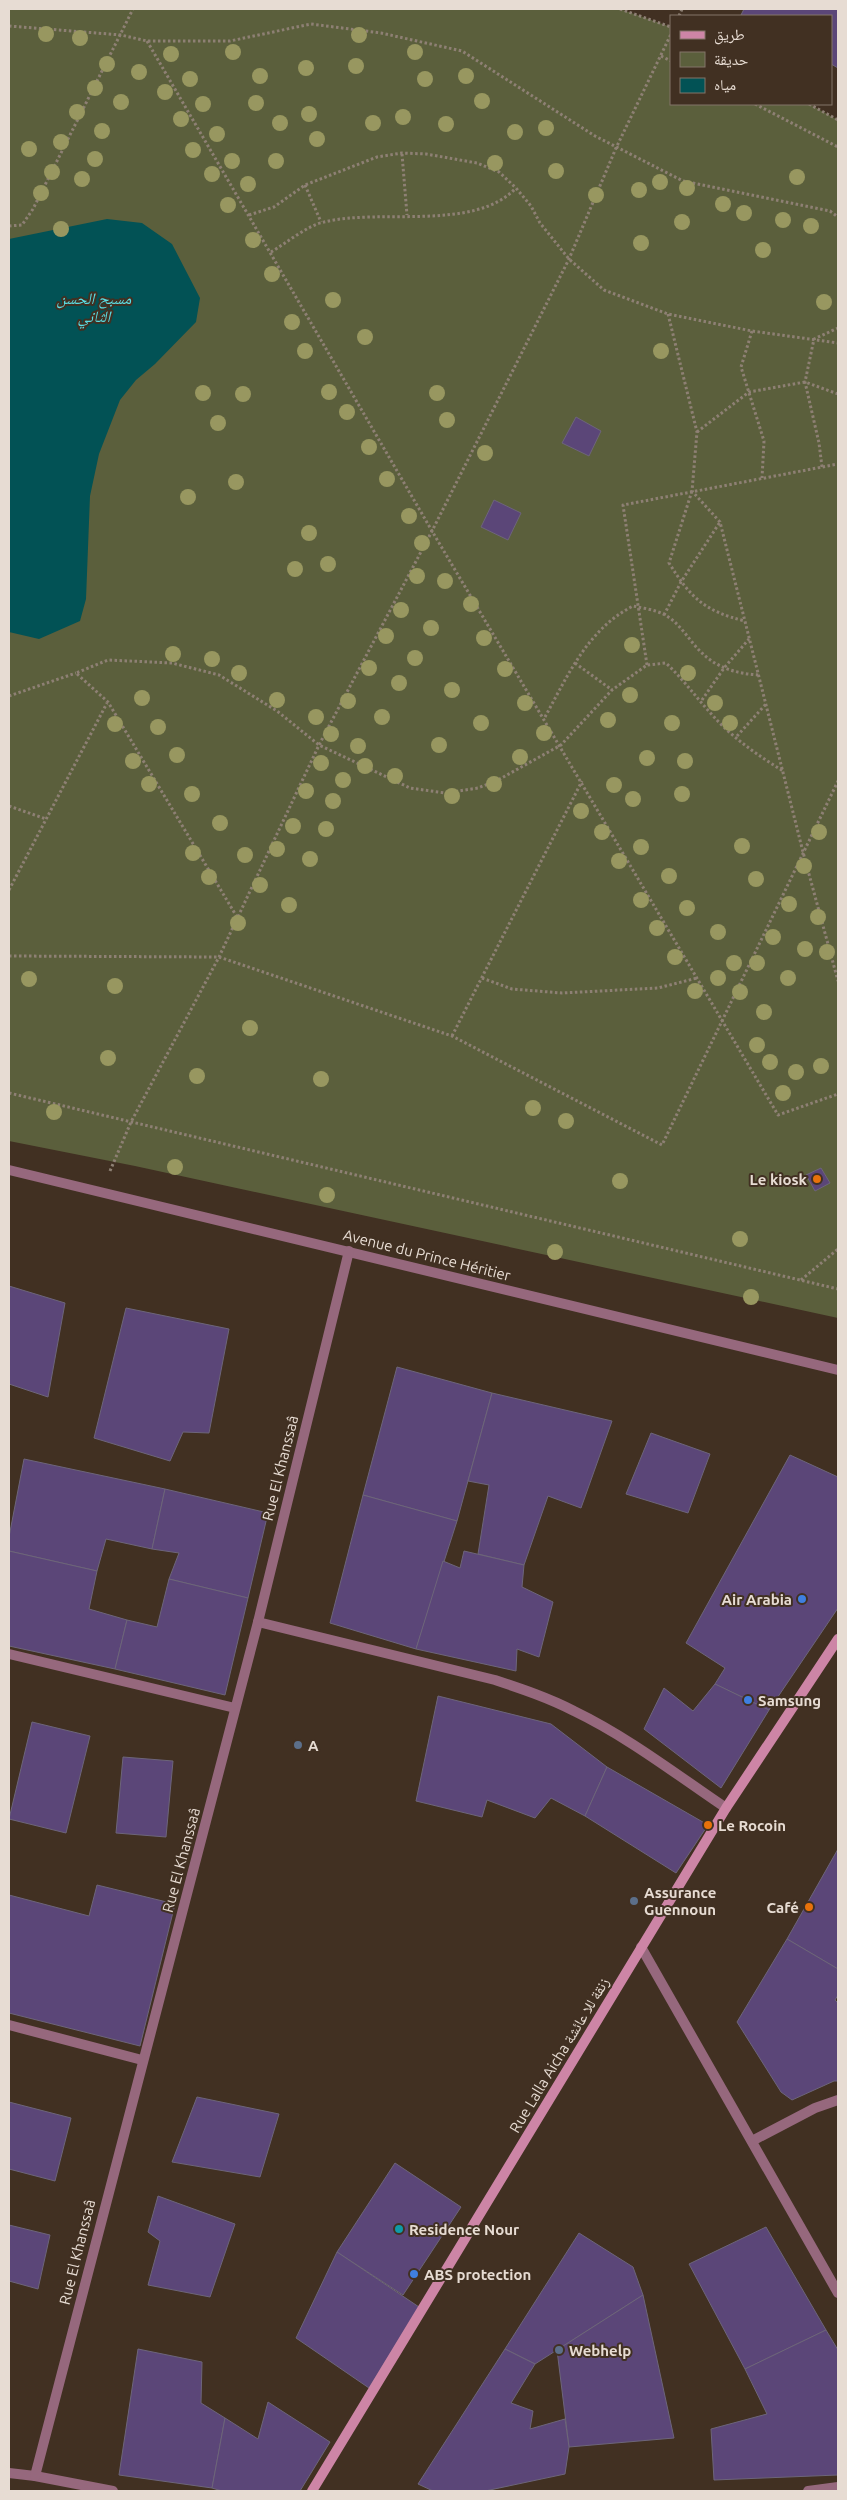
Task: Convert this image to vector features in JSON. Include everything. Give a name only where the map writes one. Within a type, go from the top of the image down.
[{"type":"street","name":"Avenue du Prince Héritier","points":[[9,1170],[838,1370]]},
{"type":"street","name":"Rue El Khanssaâ","points":[[35,2476],[142,2060],[194,1873],[258,1622],[348,1251]]},
{"type":"street","points":[[258,1622],[495,1680],[532,1692],[575,1711],[609,1731],[726,1808]]},
{"type":"street","name":"Rue Lalla Aicha زنقة للا عائشة","points":[[312,2491],[726,1808],[838,1639]]},
{"type":"street","points":[[9,1654],[235,1708]]},
{"type":"street","points":[[641,1947],[838,2294]]},
{"type":"street","points":[[9,2025],[142,2060]]},
{"type":"street","points":[[752,2141],[815,2108],[838,2100]]},
{"type":"street","points":[[9,2473],[113,2491]]},
{"type":"street","points":[[808,2491],[838,2487]]},
{"type":"path","points":[[9,226],[22,225],[33,208],[133,9]]},
{"type":"path","points":[[620,9],[670,27]]},
{"type":"path","points":[[9,26],[121,35],[147,41],[230,41],[311,24],[381,33],[462,51],[616,148],[683,181],[830,211],[838,216]]},
{"type":"path","points":[[100,1192],[131,1122],[219,957],[319,745],[432,531],[569,259],[616,148],[670,36]]},
{"type":"path","points":[[147,41],[432,531],[545,717],[778,1115],[838,1094]]},
{"type":"path","points":[[661,56],[670,60]]},
{"type":"path","points":[[757,105],[838,147]]},
{"type":"path","points":[[811,105],[838,120]]},
{"type":"path","points":[[402,154],[407,215]]},
{"type":"path","points":[[249,215],[274,207],[305,185],[377,157],[426,154],[477,163],[499,172],[516,188],[531,206],[540,224],[569,259],[604,290],[668,314],[752,331],[838,344]]},
{"type":"path","points":[[305,185],[321,222]]},
{"type":"path","points":[[271,252],[321,222],[352,216],[451,216],[500,202],[516,188]]},
{"type":"path","points":[[668,314],[697,432],[692,491],[669,563],[695,599],[722,616],[745,621]]},
{"type":"path","points":[[814,339],[838,328]]},
{"type":"path","points":[[752,331],[740,367],[764,441],[762,478]]},
{"type":"path","points":[[814,339],[805,382],[819,443],[822,467]]},
{"type":"path","points":[[697,432],[749,392],[805,382],[838,394]]},
{"type":"path","points":[[647,665],[623,505],[838,464]]},
{"type":"path","points":[[692,491],[720,522],[803,852],[838,981]]},
{"type":"path","points":[[664,615],[681,582],[720,522]]},
{"type":"path","points":[[545,717],[575,663],[592,638],[618,614],[633,606],[664,615],[682,629],[702,654],[724,668],[741,674],[759,675]]},
{"type":"path","points":[[702,700],[724,668],[749,639]]},
{"type":"path","points":[[9,696],[108,660],[172,663],[219,675],[277,712],[319,745],[410,788],[445,793],[478,788],[498,780],[561,745],[612,690],[647,665],[666,663],[702,700],[716,718],[761,757],[783,771]]},
{"type":"path","points":[[575,663],[612,690]]},
{"type":"path","points":[[76,673],[108,702],[237,917]]},
{"type":"path","points":[[9,890],[108,702]]},
{"type":"path","points":[[737,736],[766,704]]},
{"type":"path","points":[[452,1036],[582,781]]},
{"type":"path","points":[[9,956],[219,957],[452,1036],[662,1144],[838,781]]},
{"type":"path","points":[[9,806],[46,819]]},
{"type":"path","points":[[482,978],[512,989],[562,993],[658,988],[698,978]]},
{"type":"path","points":[[9,1093],[838,1289]]},
{"type":"path","points":[[801,1280],[838,1249]]},
{"type":"green space","points":[[9,9],[620,9],[670,27],[670,105],[811,105],[838,120],[838,1318],[135,1166],[9,1141]]},
{"type":"water","name":"مسبح الحسن الثاني","points":[[107,219],[142,223],[172,244],[200,298],[196,322],[155,364],[136,380],[120,400],[99,454],[90,496],[86,599],[80,621],[39,639],[9,632],[9,239]]},
{"type":"building","points":[[744,9],[838,9],[838,68],[832,65],[832,15],[741,15]]},
{"type":"building","points":[[576,417],[601,431],[589,456],[562,443]]},
{"type":"building","points":[[494,500],[521,513],[508,540],[481,527]]},
{"type":"building","points":[[821,1168],[830,1183],[815,1191],[806,1175]]},
{"type":"building","points":[[9,1286],[65,1303],[48,1397],[9,1384]]},
{"type":"building","points":[[126,1308],[229,1329],[209,1433],[183,1432],[170,1461],[94,1438]]},
{"type":"building","points":[[397,1367],[492,1393],[457,1521],[363,1495]]},
{"type":"building","points":[[492,1393],[612,1421],[581,1508],[548,1496],[524,1565],[478,1554],[489,1485],[468,1481]]},
{"type":"building","points":[[651,1433],[710,1454],[688,1513],[626,1494]]},
{"type":"building","points":[[790,1455],[838,1477],[838,1608],[769,1710],[715,1684],[725,1668],[686,1643]]},
{"type":"building","points":[[24,1459],[165,1489],[152,1549],[106,1539],[97,1571],[9,1551],[9,1537]]},
{"type":"building","points":[[165,1489],[268,1513],[248,1598],[169,1579],[179,1553],[152,1549]]},
{"type":"building","points":[[363,1495],[457,1521],[416,1649],[330,1623]]},
{"type":"building","points":[[9,1551],[97,1571],[89,1609],[127,1620],[115,1669],[9,1646]]},
{"type":"building","points":[[464,1551],[524,1565],[522,1587],[553,1602],[539,1657],[517,1649],[516,1671],[416,1649],[443,1561],[460,1568]]},
{"type":"building","points":[[169,1579],[248,1598],[225,1695],[115,1669],[127,1620],[157,1627]]},
{"type":"building","points":[[715,1684],[769,1710],[721,1788],[644,1729],[664,1688],[693,1711]]},
{"type":"building","points":[[438,1696],[551,1724],[607,1767],[585,1816],[551,1798],[535,1818],[487,1800],[482,1817],[416,1801]]},
{"type":"building","points":[[32,1722],[90,1736],[66,1833],[9,1819]]},
{"type":"building","points":[[123,1757],[173,1761],[166,1837],[116,1833]]},
{"type":"building","points":[[607,1767],[708,1825],[676,1873],[585,1816]]},
{"type":"building","points":[[838,1849],[838,1969],[787,1939]]},
{"type":"building","points":[[97,1885],[175,1904],[140,2046],[9,2013],[9,1895],[89,1916]]},
{"type":"building","points":[[787,1939],[838,1969],[838,1995],[835,2000],[838,2003],[838,2081],[834,2081],[792,2100],[781,2092],[737,2022]]},
{"type":"building","points":[[197,2097],[279,2114],[260,2177],[172,2162]]},
{"type":"building","points":[[9,2102],[71,2118],[55,2181],[9,2169]]},
{"type":"building","name":"Residence Nour","points":[[395,2163],[461,2207],[403,2295],[337,2252]]},
{"type":"building","points":[[158,2196],[235,2224],[210,2297],[148,2285],[160,2241],[148,2232]]},
{"type":"building","points":[[9,2225],[50,2235],[38,2289],[9,2281]]},
{"type":"building","points":[[766,2227],[826,2330],[745,2369],[689,2264]]},
{"type":"building","points":[[579,2233],[633,2267],[643,2295],[535,2364],[505,2349]]},
{"type":"building","points":[[337,2252],[419,2307],[369,2388],[296,2338]]},
{"type":"building","points":[[643,2295],[674,2438],[569,2447],[557,2350]]},
{"type":"building","points":[[826,2330],[838,2350],[838,2475],[714,2480],[711,2429],[767,2414],[745,2369]]},
{"type":"building","points":[[138,2349],[202,2362],[201,2403],[225,2418],[212,2488],[119,2475]]},
{"type":"building","points":[[505,2349],[535,2364],[511,2403],[533,2411],[530,2429],[565,2419],[569,2447],[565,2474],[485,2491],[433,2491],[418,2484]]},
{"type":"building","points":[[268,2402],[330,2442],[300,2491],[222,2491],[212,2488],[225,2418],[258,2439]]},
{"type":"place","name":"Le kiosk","points":[[817,1179]]},
{"type":"place","name":"Air Arabia","points":[[802,1599]]},
{"type":"place","name":"Samsung","points":[[748,1700]]},
{"type":"place","name":"A","points":[[298,1745]]},
{"type":"place","name":"Le Rocoin","points":[[708,1825]]},
{"type":"place","name":"Assurance Guennoun","points":[[634,1901]]},
{"type":"place","name":"Café","points":[[809,1907]]},
{"type":"place","name":"Residence Nour","points":[[399,2229]]},
{"type":"place","name":"ABS protection","points":[[414,2274]]},
{"type":"place","name":"Webhelp","points":[[559,2350]]}]
